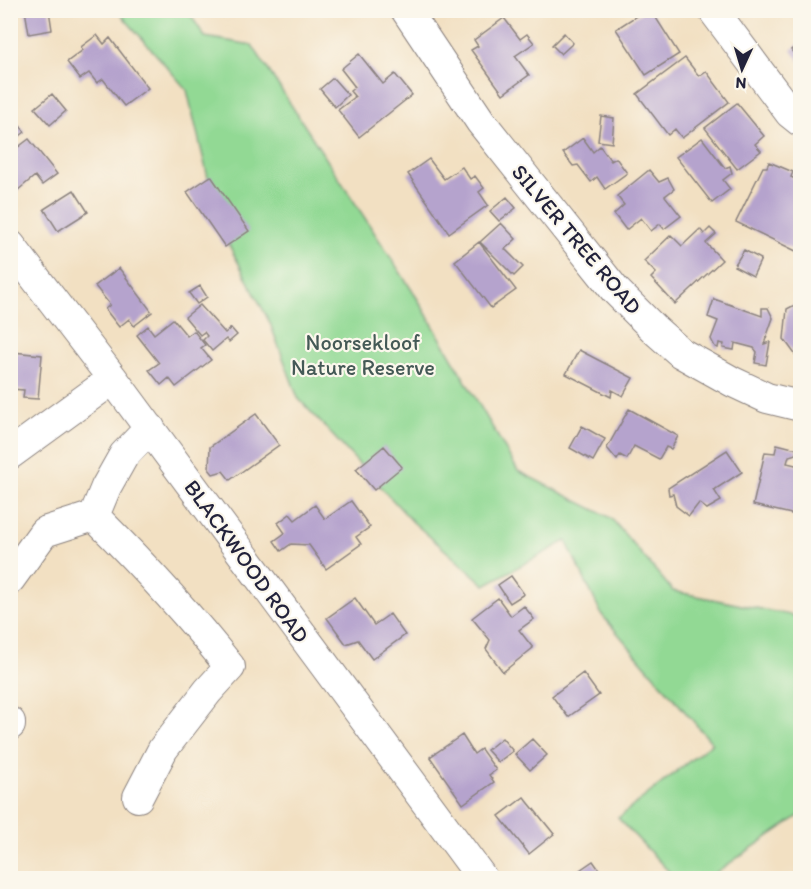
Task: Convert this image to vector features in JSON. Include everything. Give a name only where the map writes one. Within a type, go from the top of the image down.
[{"type":"street","name":"SILVER TREE ROAD","points":[[406,10],[481,122],[615,290],[681,353],[767,398],[801,406]]},
{"type":"street","points":[[712,10],[790,113],[801,121]]},
{"type":"street","name":"BLACKWOOD ROAD","points":[[10,245],[150,428],[482,879]]},
{"type":"street","points":[[10,454],[113,379]]},
{"type":"street","points":[[10,579],[44,532],[94,516],[106,487],[124,455],[150,428]]},
{"type":"street","points":[[94,516],[142,563],[196,624],[230,667],[208,691],[163,749],[138,797]]},
{"type":"green space","name":"Noorsekloof Nature Reserve","points":[[118,11],[188,11],[205,37],[252,45],[417,298],[518,471],[611,518],[673,591],[800,617],[800,815],[708,878],[675,878],[618,818],[712,743],[602,615],[566,541],[485,585],[413,522],[298,398],[270,323],[220,228],[187,90]]},
{"type":"building","points":[[25,10],[49,10],[52,30],[29,34]]},
{"type":"building","points":[[463,10],[479,10],[470,18]]},
{"type":"building","points":[[640,10],[651,10],[679,54],[646,75],[616,29],[641,13]]},
{"type":"building","points":[[504,18],[520,39],[527,34],[534,43],[515,56],[529,75],[503,94],[471,50],[478,46],[474,40]]},
{"type":"building","points":[[564,33],[573,43],[561,54],[552,45]]},
{"type":"building","points":[[97,35],[104,44],[110,38],[148,88],[124,106],[103,79],[97,83],[89,73],[80,79],[67,62]]},
{"type":"building","points":[[800,43],[800,62],[791,50]]},
{"type":"building","points":[[359,54],[383,84],[395,74],[412,95],[359,137],[338,110],[355,97],[350,91],[355,87],[341,69]]},
{"type":"building","points":[[685,58],[699,76],[706,71],[729,102],[682,138],[675,129],[668,135],[637,94]]},
{"type":"building","points":[[333,78],[348,95],[335,107],[320,89]]},
{"type":"building","points":[[52,94],[66,111],[50,125],[35,108]]},
{"type":"building","points":[[737,103],[764,136],[755,144],[761,151],[737,169],[705,128]]},
{"type":"building","points":[[601,116],[614,118],[612,143],[598,141]]},
{"type":"building","points":[[20,126],[25,132],[12,142],[17,148],[29,139],[57,174],[42,185],[35,176],[12,195],[10,133]]},
{"type":"building","points":[[583,138],[593,152],[600,146],[611,161],[616,158],[627,173],[605,189],[597,177],[591,182],[578,165],[573,166],[563,153]]},
{"type":"building","points":[[702,138],[725,168],[730,166],[732,173],[723,180],[730,189],[712,203],[676,157]]},
{"type":"building","points":[[429,159],[444,179],[462,167],[470,179],[475,176],[484,188],[479,192],[488,205],[449,233],[408,174]]},
{"type":"building","points":[[769,162],[793,172],[791,177],[800,181],[800,253],[736,222],[763,167],[767,167]]},
{"type":"building","points":[[649,170],[659,182],[668,178],[674,189],[665,196],[681,216],[664,229],[660,224],[651,231],[641,218],[626,230],[614,214],[624,205],[617,196]]},
{"type":"building","points":[[211,176],[249,231],[225,247],[187,192]]},
{"type":"building","points":[[74,190],[88,212],[58,231],[44,209]]},
{"type":"building","points":[[507,197],[516,208],[499,221],[490,211]]},
{"type":"building","points":[[501,223],[516,239],[505,249],[523,267],[514,276],[480,242]]},
{"type":"building","points":[[710,228],[716,234],[706,243],[722,260],[675,304],[651,278],[656,273],[644,261],[671,235],[682,246],[700,229],[704,234]]},
{"type":"building","points":[[479,242],[516,290],[491,308],[455,261]]},
{"type":"building","points":[[744,250],[761,259],[753,276],[734,266]]},
{"type":"building","points":[[119,268],[152,312],[134,326],[129,319],[119,327],[105,309],[110,305],[95,286]]},
{"type":"building","points":[[200,286],[207,297],[197,304],[189,293]]},
{"type":"building","points":[[714,299],[762,316],[762,308],[768,308],[773,318],[764,344],[770,342],[766,365],[755,363],[757,352],[754,348],[735,343],[734,350],[723,348],[724,344],[719,343],[718,348],[715,347],[711,339],[718,321],[708,317]]},
{"type":"building","points":[[800,302],[800,357],[797,357],[784,339],[787,309]]},
{"type":"building","points":[[200,305],[225,333],[231,328],[237,335],[229,342],[226,339],[212,351],[203,340],[207,336],[204,332],[200,335],[185,317]]},
{"type":"building","points":[[173,319],[187,336],[194,331],[205,345],[201,348],[211,360],[176,387],[169,378],[161,385],[149,370],[159,363],[137,335],[148,326],[154,334]]},
{"type":"building","points":[[10,345],[14,346],[13,352],[42,355],[38,399],[23,398],[24,390],[10,389]]},
{"type":"building","points":[[579,350],[633,378],[623,396],[612,390],[611,397],[566,374]]},
{"type":"building","points":[[629,409],[678,436],[671,449],[666,447],[659,459],[634,446],[627,459],[620,455],[617,460],[607,448]]},
{"type":"building","points":[[256,414],[279,445],[230,480],[223,471],[213,474],[209,469],[210,447]]},
{"type":"building","points":[[582,426],[605,439],[593,461],[570,448]]},
{"type":"building","points":[[777,444],[797,449],[796,454],[789,456],[787,463],[800,466],[800,516],[753,505],[765,452],[775,453]]},
{"type":"building","points":[[384,446],[402,467],[374,490],[356,469]]},
{"type":"building","points":[[727,450],[742,472],[714,490],[721,501],[707,509],[699,503],[689,516],[676,506],[673,494],[669,495],[668,488]]},
{"type":"building","points":[[351,501],[370,527],[356,537],[361,544],[326,569],[309,545],[291,544],[281,551],[274,541],[285,533],[278,523],[290,514],[295,520],[315,505],[325,519]]},
{"type":"building","points":[[511,576],[524,594],[510,603],[498,585]]},
{"type":"building","points":[[355,598],[374,625],[390,614],[405,635],[372,659],[358,640],[346,644],[327,618]]},
{"type":"building","points":[[498,598],[511,616],[524,606],[534,619],[519,630],[533,648],[503,672],[486,649],[490,640],[472,618]]},
{"type":"building","points":[[583,673],[599,695],[568,717],[552,696]]},
{"type":"building","points":[[462,735],[474,754],[481,749],[496,770],[489,775],[494,782],[463,804],[430,757]]},
{"type":"building","points":[[502,738],[513,751],[498,762],[487,750]]},
{"type":"building","points":[[532,739],[547,755],[530,770],[515,754]]},
{"type":"building","points":[[524,797],[554,834],[529,854],[499,816]]},
{"type":"building","points":[[593,861],[605,878],[573,878],[571,876]]}]
